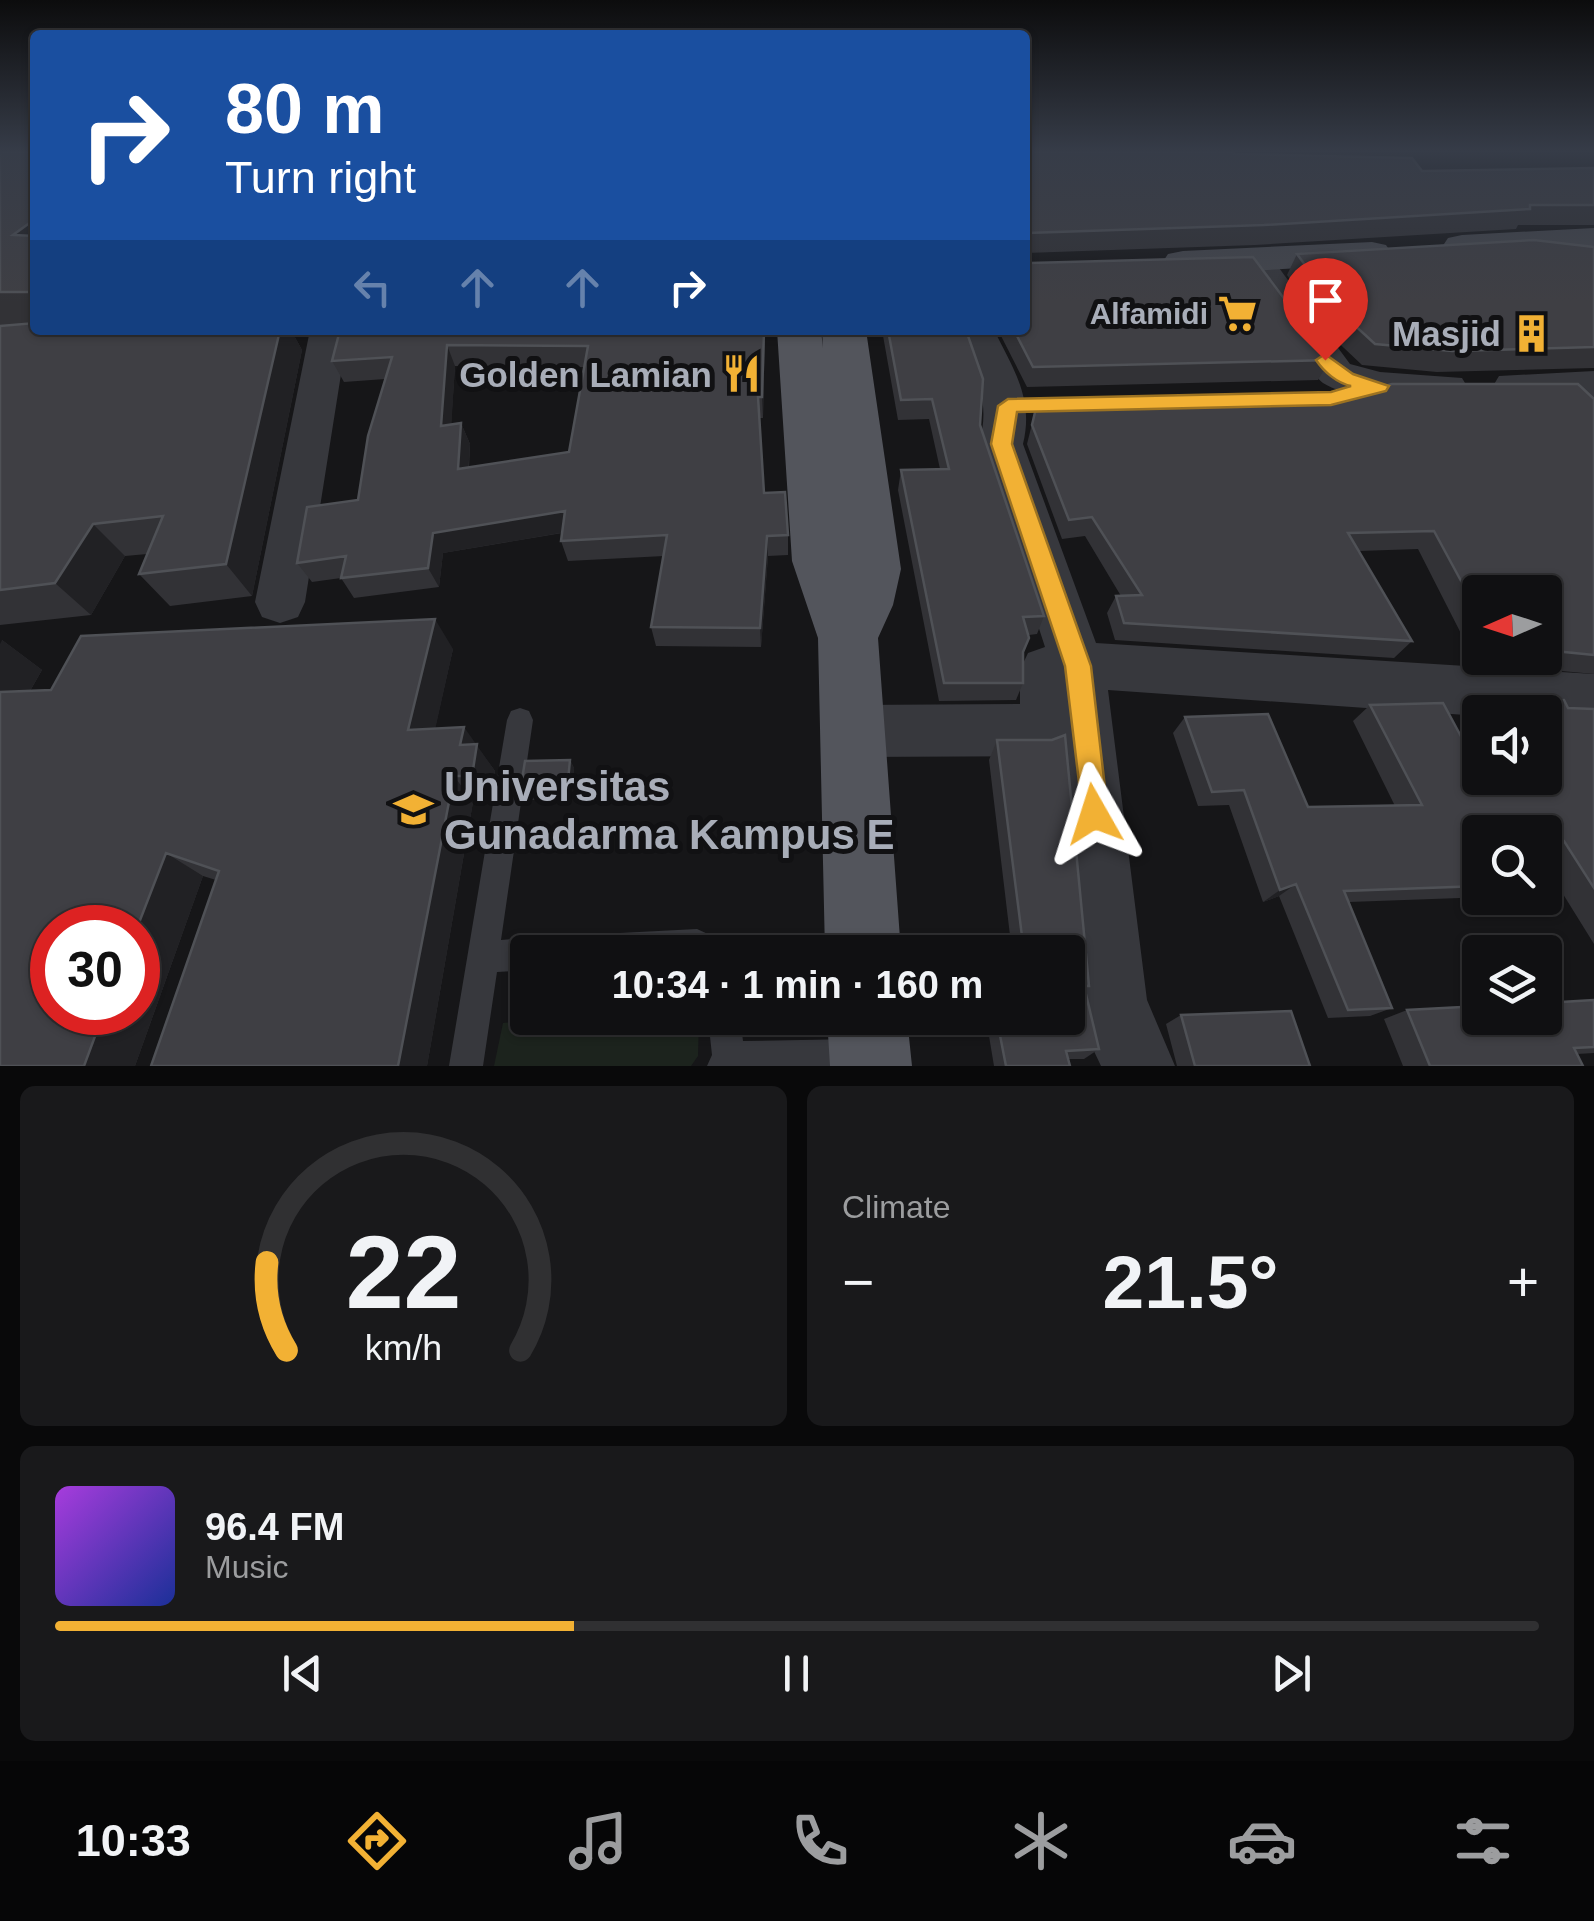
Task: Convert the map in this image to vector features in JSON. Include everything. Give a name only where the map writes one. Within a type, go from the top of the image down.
[{"type":"main road","points":[[1140,264],[1254,261],[1594,240]]},
{"type":"main road","points":[[836,335],[820,562],[848,638],[862,935]]},
{"type":"street","points":[[1254,261],[1336,373],[1379,386],[1594,385]]},
{"type":"street","points":[[280,602],[329,335]]},
{"type":"street","points":[[978,335],[999,375],[1027,406],[1001,444],[1078,666],[1113,1000],[1118,1028],[1139,1066]]},
{"type":"street","points":[[1314,399],[1348,396],[1379,386]]},
{"type":"street","points":[[853,731],[1042,730],[1048,724],[1047,670],[1057,664],[1594,699]]},
{"type":"lane","points":[[466,1066],[520,720]]},
{"type":"lane","points":[[483,957],[510,955]]},
{"type":"lane","points":[[725,1035],[726,1062],[869,1047]]},
{"type":"shaded area","points":[[510,1022],[510,1035],[699,1035],[698,1056],[691,1066],[494,1066],[503,1023]]},
{"type":"building","points":[[0,202],[30,202],[30,223],[13,235],[30,236],[30,292],[0,292]]},
{"type":"building","points":[[1030,202],[1594,202],[1594,205],[1530,205],[1530,209],[1264,225],[1030,233]]},
{"type":"building","points":[[1534,240],[1594,247],[1594,347],[1452,351],[1375,344],[1338,310],[1297,254]]},
{"type":"building","points":[[1253,257],[1330,360],[1033,367],[1017,335],[1030,335],[1030,263]]},
{"type":"building","points":[[30,323],[30,335],[279,335],[226,564],[139,574],[163,516],[93,524],[55,583],[0,590],[0,326]]},
{"type":"building","points":[[339,335],[764,335],[762,397],[758,397],[764,493],[785,492],[788,535],[767,536],[760,628],[651,627],[667,535],[561,541],[565,511],[433,533],[428,568],[341,578],[346,556],[297,563],[307,507],[358,500],[368,436],[392,357],[332,361]],"holes":[[[447,345],[588,346],[569,452],[458,469],[461,423],[441,426]]]},
{"type":"building","points":[[889,335],[968,335],[983,379],[980,425],[1044,616],[1023,617],[1029,638],[1023,652],[1023,683],[944,683],[901,470],[949,469],[932,399],[901,400]]},
{"type":"building","points":[[1392,384],[1578,384],[1594,399],[1594,655],[1562,652],[1562,575],[1462,575],[1462,583],[1434,531],[1348,533],[1412,641],[1124,623],[1116,596],[1142,595],[1092,517],[1069,520],[1032,425],[1037,404],[1344,397]]},
{"type":"building","points":[[435,619],[408,730],[464,727],[460,745],[477,744],[472,776],[454,776],[398,1066],[151,1066],[219,871],[166,853],[146,905],[30,905],[30,1035],[95,1035],[84,1066],[0,1066],[0,692],[51,690],[81,636]]},
{"type":"building","points":[[1562,700],[1568,708],[1594,709],[1594,888],[1562,841],[1562,815],[1462,815],[1462,887],[1344,891],[1392,1008],[1348,1010],[1296,884],[1280,890],[1244,790],[1212,792],[1185,717],[1268,714],[1308,807],[1422,805],[1370,705],[1443,703],[1462,738],[1462,795],[1562,795]]},
{"type":"building","points":[[1065,735],[1084,935],[1022,935],[997,740],[1052,740]]},
{"type":"building","points":[[570,760],[567,791],[520,792],[525,761]]},
{"type":"building","points":[[1085,944],[1089,986],[1085,986]]},
{"type":"building","points":[[1085,990],[1099,1049],[1066,1051],[1070,1066],[1006,1066],[1000,1035],[1085,1035]]},
{"type":"building","points":[[1594,1000],[1594,1047],[1574,1048],[1583,1066],[1430,1066],[1407,1010],[1462,1007],[1462,1035],[1562,1035],[1562,1002]]},
{"type":"building","points":[[1291,1011],[1310,1066],[1195,1066],[1181,1015]]},
{"type":"place","name":"Alfamidi","points":[[1238,313]]},
{"type":"place","name":"Masjid","points":[[1531,333]]},
{"type":"place","name":"Golden Lamian","points":[[742,374]]},
{"type":"place","name":"Universitas Gunadarma Kampus E","points":[[414,810]]},
{"type":"route","points":[[1094,814],[1078,666],[1001,444],[1008,406],[1331,398],[1379,386],[1347,379],[1325,360]]}]
